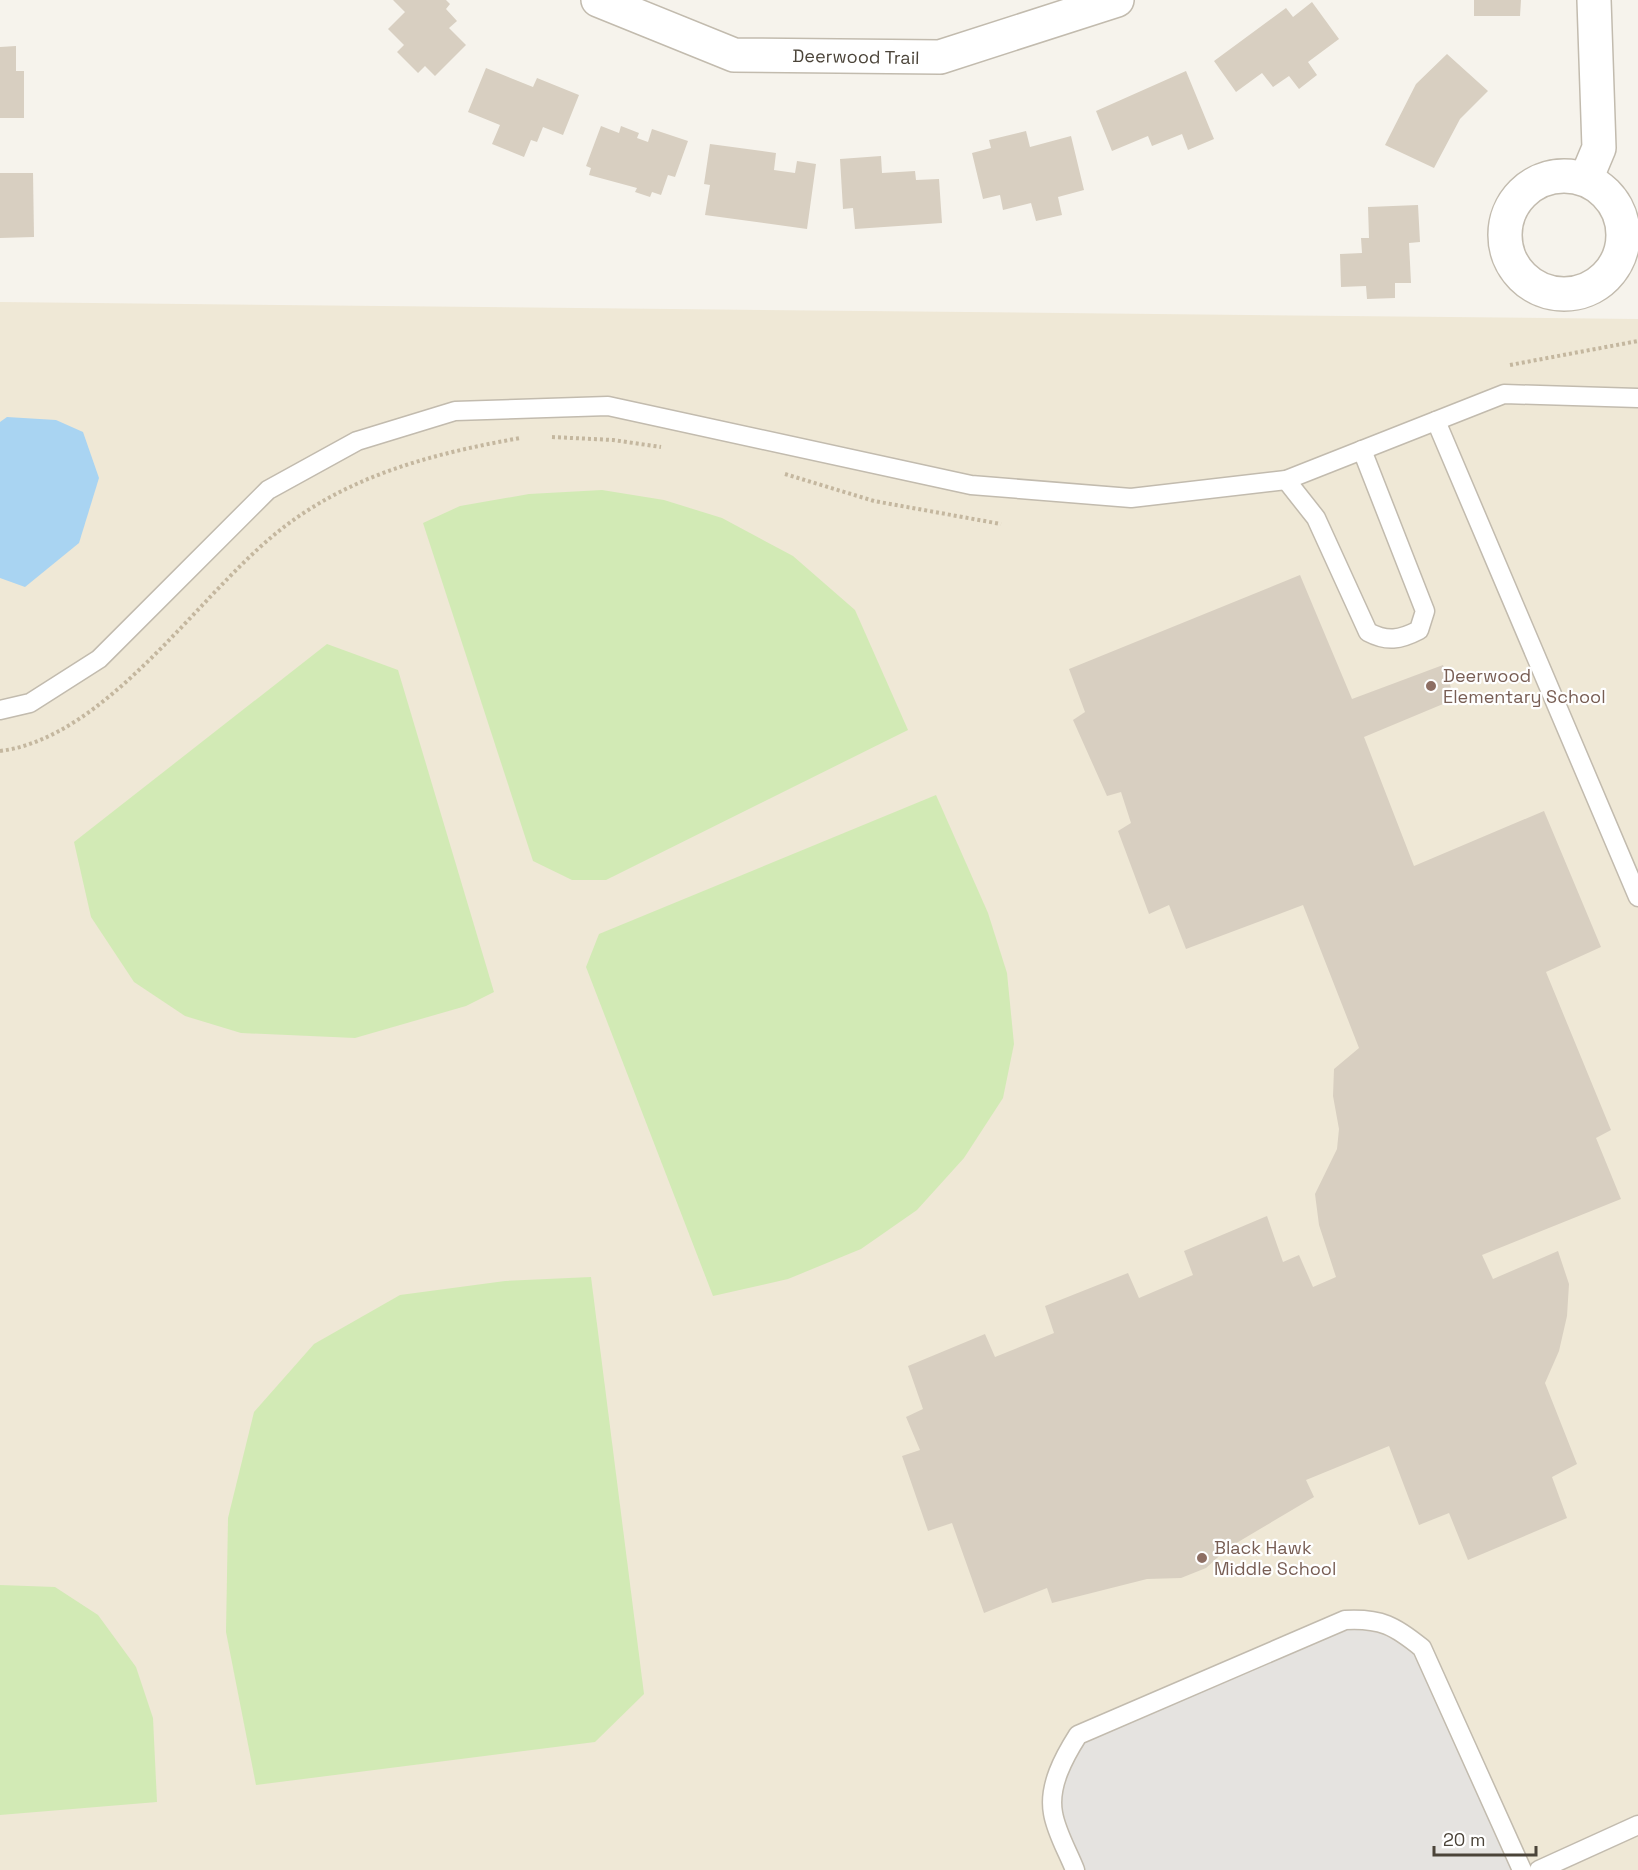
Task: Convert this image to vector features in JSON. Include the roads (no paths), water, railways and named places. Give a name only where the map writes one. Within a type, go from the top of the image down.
[{"type":"street","name":"Deerwood Trail","points":[[597,0],[734,55],[940,57],[1117,0]]},
{"type":"street","points":[[1586,179],[1599,148],[1593,0]]},
{"type":"lane","points":[[0,710],[30,703],[99,658],[268,490],[357,441],[455,411],[608,406],[971,485],[1131,498],[1286,480],[1504,394],[1638,398]]},
{"type":"lane","points":[[1436,421],[1638,897]]},
{"type":"lane","points":[[1286,480],[1316,518],[1368,632],[1383,640],[1404,638],[1419,630],[1425,611],[1362,450]]},
{"type":"lane","points":[[1075,1870],[1053,1813],[1055,1781],[1078,1735],[1345,1620],[1364,1619],[1397,1627],[1422,1648],[1522,1870]]},
{"type":"lane","points":[[1539,1870],[1638,1825]]},
{"type":"water","points":[[7,417],[56,420],[83,432],[99,478],[79,543],[25,587],[0,578],[0,422]]},
{"type":"place","name":"Deerwood Elementary School","points":[[1431,686]]},
{"type":"place","name":"Black Hawk Middle School","points":[[1202,1558]]}]
